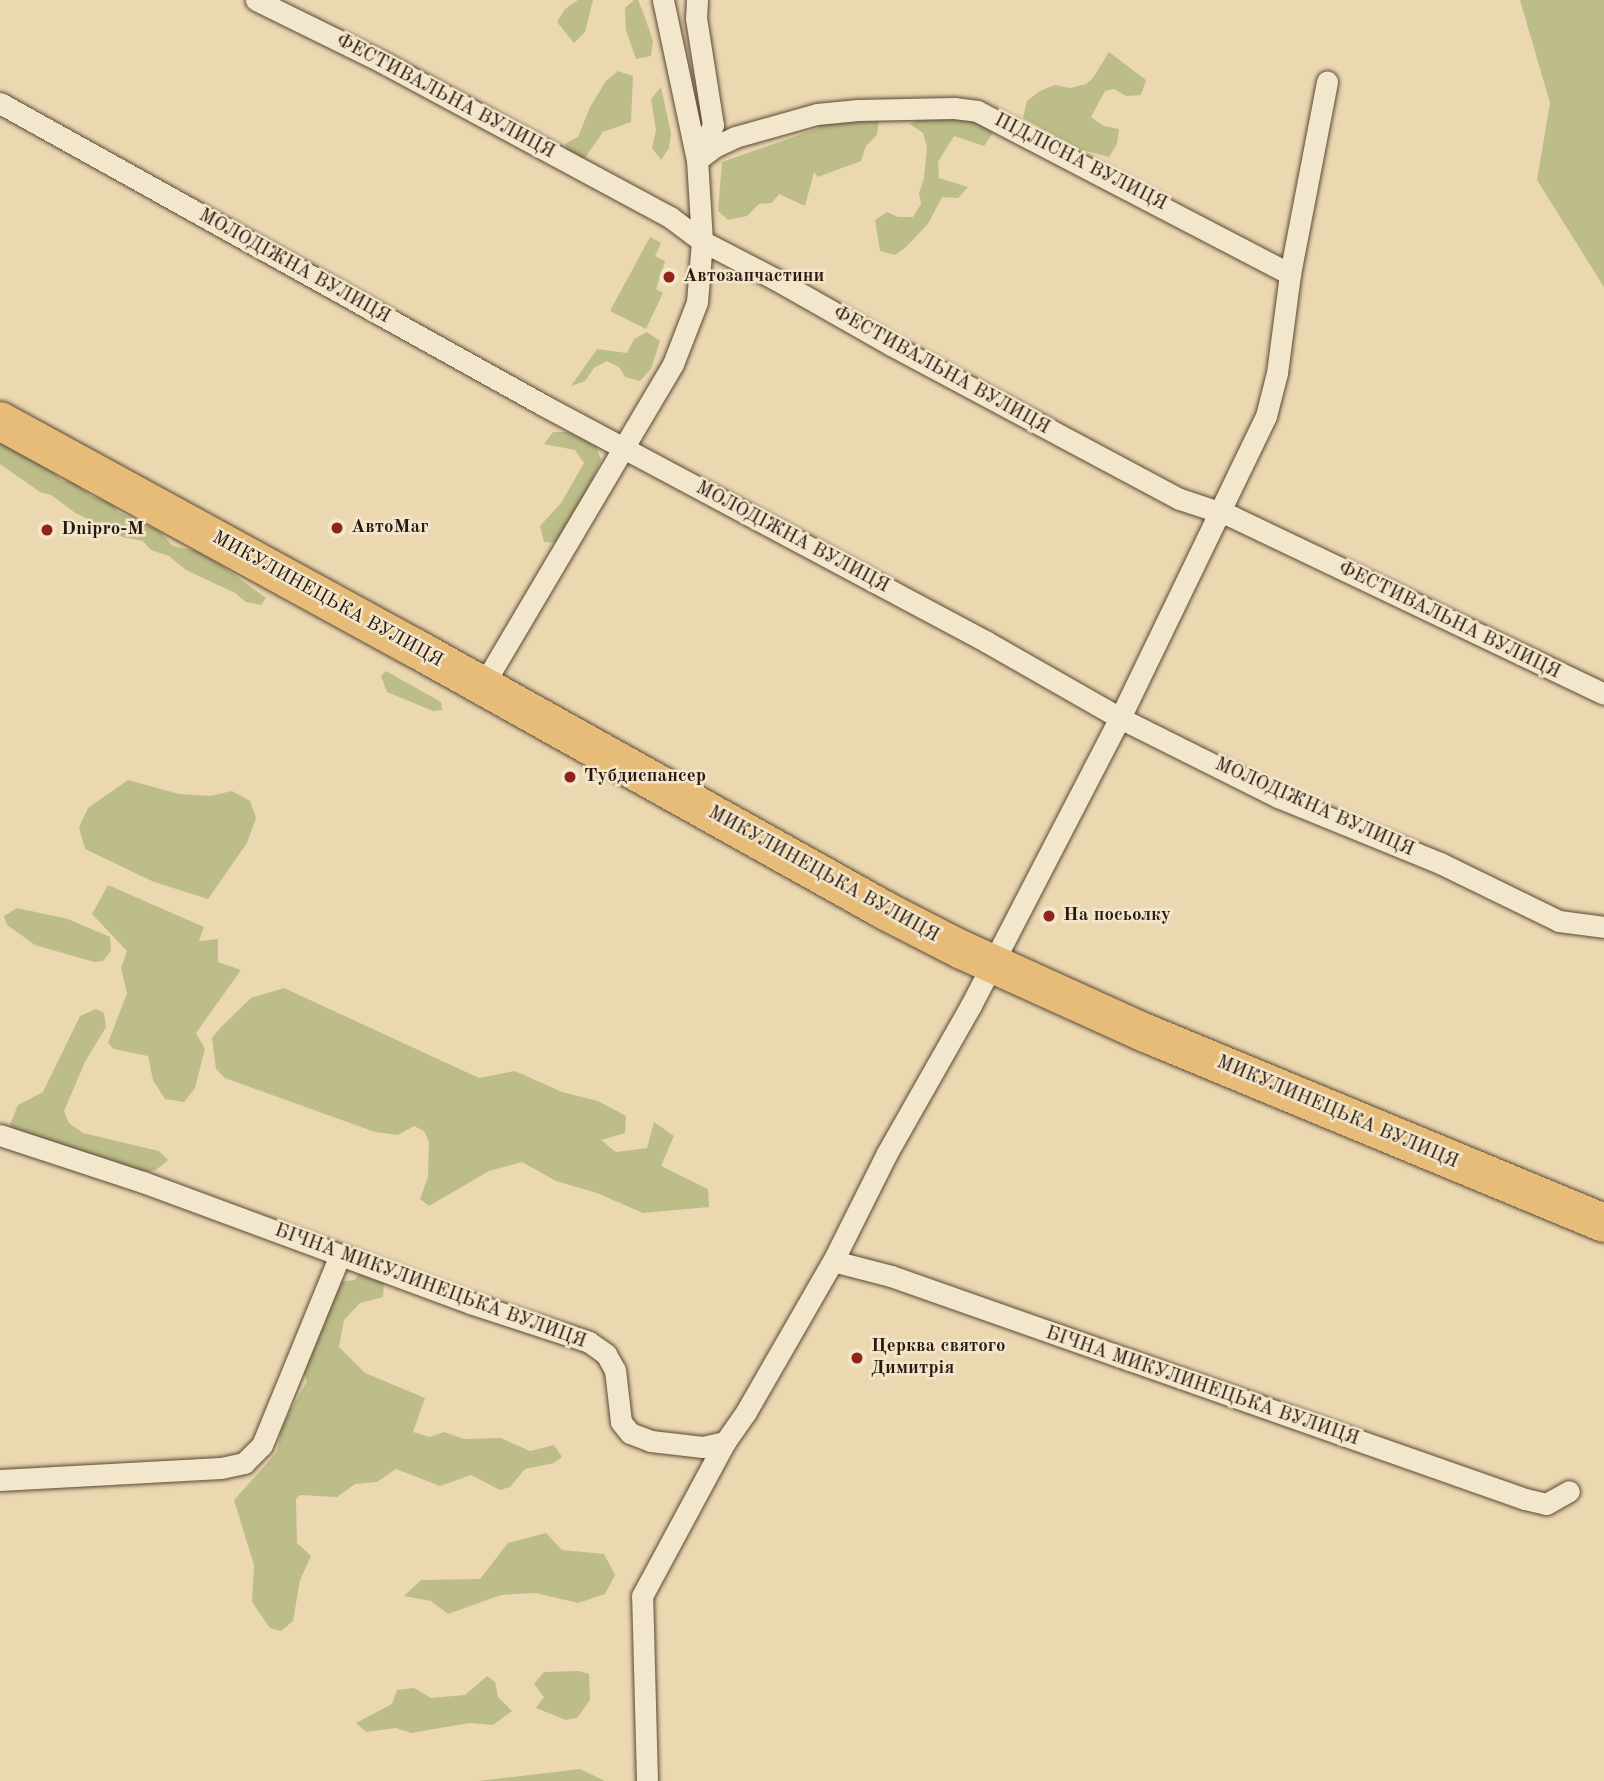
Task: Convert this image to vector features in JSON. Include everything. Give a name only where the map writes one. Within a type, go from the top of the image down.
[{"type":"highway","name":"МИКУЛИНЕЦЬКА ВУЛИЦЯ","points":[[0,421],[886,911],[1143,1032],[1604,1223]]},
{"type":"street","name":"ФЕСТИВАЛЬНА ВУЛИЦЯ","points":[[256,0],[382,62],[670,217],[702,241],[1180,499],[1218,512],[1604,694]]},
{"type":"street","points":[[482,687],[673,365],[697,302],[702,241],[697,160],[663,0]]},
{"type":"street","points":[[697,0],[696,18],[713,125],[697,160]]},
{"type":"street","points":[[647,1781],[642,1596],[725,1443],[746,1412],[833,1261],[887,1153],[992,962],[1120,718],[1266,416],[1277,373],[1290,274],[1327,82]]},
{"type":"street","name":"МОЛОДІЖНА ВУЛИЦЯ","points":[[0,103],[623,448],[987,642],[1120,718],[1278,797],[1440,863],[1559,921],[1604,927]]},
{"type":"street","name":"ПІДЛІСНА ВУЛИЦЯ","points":[[697,160],[735,137],[817,114],[858,110],[954,108],[976,111],[1290,274]]},
{"type":"street","name":"БІЧНА МИКУЛИНЕЦЬКА ВУЛИЦЯ","points":[[0,1135],[143,1182],[470,1303],[589,1342],[606,1354],[615,1370],[621,1422],[630,1433],[651,1441],[703,1447],[725,1443]]},
{"type":"street","points":[[0,1480],[221,1468],[244,1462],[262,1445],[340,1255]]},
{"type":"street","name":"БІЧНА МИКУЛИНЕЦЬКА ВУЛИЦЯ","points":[[833,1261],[891,1276],[1525,1499],[1546,1504],[1569,1491]]},
{"type":"green space","points":[[578,0],[593,0],[585,32],[574,43],[557,22],[565,9]]},
{"type":"green space","points":[[638,0],[653,41],[651,56],[636,59],[626,30],[625,8]]},
{"type":"green space","points":[[1520,0],[1604,0],[1604,287],[1537,180],[1550,103]]},
{"type":"green space","points":[[1109,52],[1146,80],[1141,95],[1126,96],[1114,89],[1105,91],[1091,117],[1104,126],[1119,129],[1117,144],[1109,157],[1079,149],[1023,118],[1027,101],[1040,91],[1055,85],[1070,88],[1086,84],[1093,78]]},
{"type":"green space","points":[[618,71],[633,76],[631,122],[603,132],[585,158],[570,158],[565,144],[578,137],[590,107],[606,81]]},
{"type":"green space","points":[[661,87],[671,133],[669,148],[661,160],[652,148],[656,130],[651,99]]},
{"type":"green space","points":[[970,114],[993,133],[984,146],[954,136],[938,162],[939,178],[968,187],[958,198],[942,197],[928,224],[895,255],[880,251],[875,220],[887,212],[898,217],[913,217],[921,204],[919,193],[924,178],[927,147],[923,133],[910,124],[924,117]]},
{"type":"green space","points":[[864,116],[879,120],[877,135],[866,146],[861,161],[818,177],[814,172],[805,206],[779,194],[772,203],[759,204],[747,216],[728,220],[718,211],[722,162],[819,128],[818,122],[850,122]]},
{"type":"green space","points":[[650,237],[661,243],[655,256],[665,261],[656,289],[663,293],[646,329],[610,311]]},
{"type":"green space","points":[[647,332],[660,341],[651,369],[640,381],[625,377],[620,368],[607,361],[594,368],[585,381],[571,386],[597,349],[627,353],[634,339]]},
{"type":"green space","points":[[553,432],[568,432],[596,446],[601,460],[581,503],[557,543],[544,542],[540,526],[561,503],[584,463],[575,450],[544,444]]},
{"type":"green space","points":[[0,441],[53,472],[62,481],[73,482],[91,496],[111,503],[118,512],[159,531],[173,546],[197,551],[213,559],[266,598],[261,605],[246,602],[235,593],[186,570],[169,556],[151,550],[143,541],[122,537],[74,512],[51,495],[40,492],[0,464]]},
{"type":"green space","points":[[386,671],[441,702],[442,710],[433,711],[387,692],[381,676]]},
{"type":"green space","points":[[128,780],[179,794],[210,796],[232,791],[250,801],[256,818],[247,843],[208,899],[154,882],[85,849],[79,827],[88,808]]},
{"type":"green space","points":[[108,885],[204,927],[199,941],[218,939],[218,962],[241,970],[196,1033],[205,1049],[195,1088],[184,1102],[165,1099],[153,1080],[148,1056],[114,1049],[108,1043],[127,993],[121,968],[127,951],[92,914]]},
{"type":"green space","points":[[17,908],[68,919],[110,937],[111,951],[103,961],[94,962],[35,945],[7,925],[4,916]]},
{"type":"green space","points":[[284,988],[479,1078],[515,1071],[562,1092],[598,1101],[626,1116],[625,1133],[601,1140],[616,1152],[647,1148],[654,1122],[674,1136],[661,1166],[708,1189],[709,1207],[643,1213],[597,1193],[556,1181],[522,1162],[489,1171],[429,1206],[420,1199],[428,1177],[429,1142],[424,1131],[414,1126],[398,1135],[375,1132],[225,1078],[216,1069],[212,1038],[221,1027],[251,998]]},
{"type":"green space","points":[[96,1009],[104,1013],[106,1027],[85,1062],[64,1111],[69,1123],[83,1133],[159,1151],[168,1160],[156,1170],[132,1175],[16,1132],[10,1124],[18,1105],[43,1092],[80,1016]]},
{"type":"green space","points":[[361,1272],[384,1282],[383,1297],[360,1303],[344,1320],[339,1347],[365,1373],[425,1398],[413,1432],[430,1437],[444,1432],[464,1439],[501,1438],[530,1451],[554,1445],[562,1457],[554,1463],[525,1469],[510,1487],[500,1490],[471,1475],[440,1486],[396,1469],[377,1482],[355,1484],[337,1497],[300,1495],[296,1499],[297,1543],[311,1556],[300,1580],[293,1621],[281,1631],[270,1628],[252,1602],[254,1565],[234,1500],[277,1452],[282,1426],[307,1381],[299,1361],[310,1335],[324,1323],[329,1283],[354,1280]]},
{"type":"green space","points":[[546,1533],[562,1550],[604,1554],[615,1575],[605,1594],[578,1603],[536,1593],[501,1595],[448,1614],[431,1601],[404,1596],[421,1580],[480,1579],[508,1543]]},
{"type":"green space","points":[[579,1671],[589,1674],[590,1700],[577,1718],[566,1720],[536,1708],[544,1697],[534,1684],[544,1672]]},
{"type":"green space","points":[[487,1676],[495,1682],[498,1697],[512,1711],[493,1725],[469,1723],[411,1733],[396,1728],[366,1732],[356,1723],[392,1704],[397,1690],[414,1688],[431,1698],[465,1695]]},
{"type":"green space","points":[[580,1769],[605,1781],[478,1781]]},
{"type":"place","name":"Автозапчастини","points":[[669,277]]},
{"type":"place","name":"АвтоМаг","points":[[337,528]]},
{"type":"place","name":"Dnipro-M","points":[[47,530]]},
{"type":"place","name":"Тубдиспансер","points":[[570,777]]},
{"type":"place","name":"На посьолку","points":[[1049,916]]},
{"type":"place","name":"Церква святого Димитрія","points":[[857,1358]]}]
